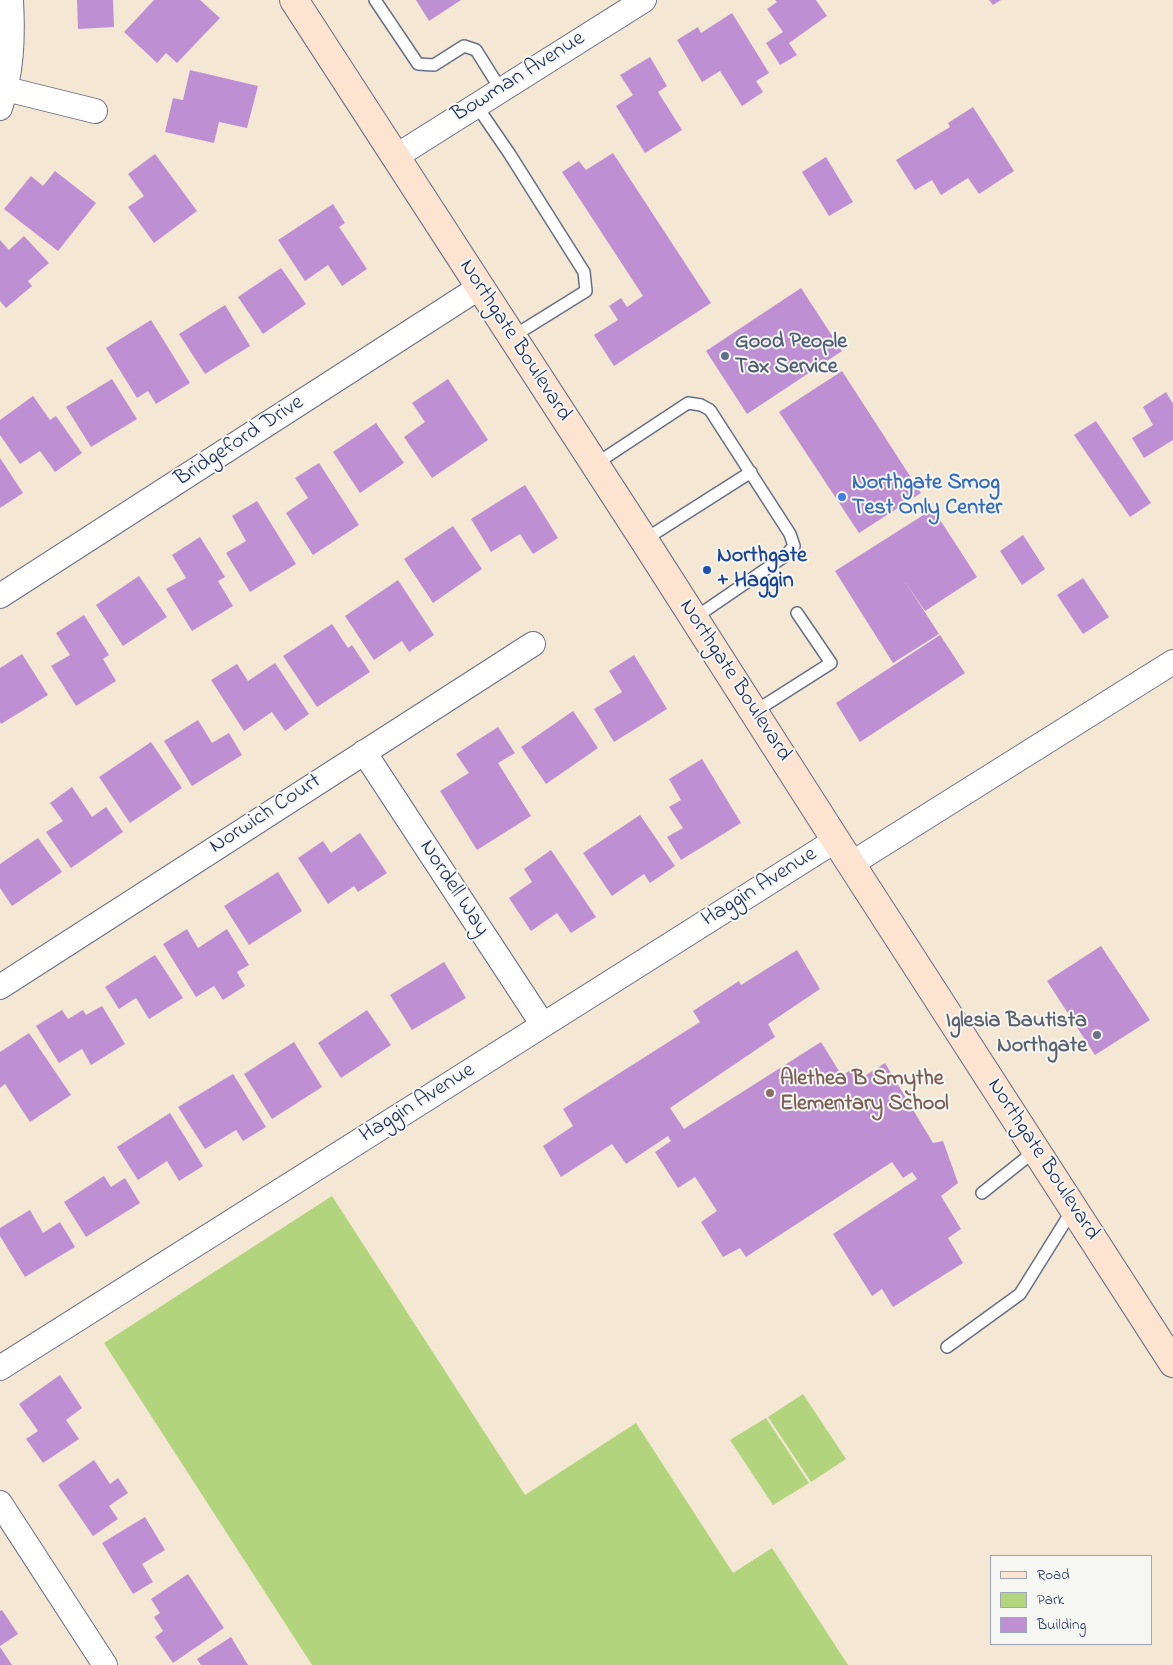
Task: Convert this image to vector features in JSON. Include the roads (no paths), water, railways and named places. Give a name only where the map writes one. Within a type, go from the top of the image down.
[{"type":"main road","name":"Northgate Boulevard","points":[[294,0],[1173,1363]]},
{"type":"street","points":[[11,0],[13,35],[3,98],[95,110]]},
{"type":"street","name":"Bowman Avenue","points":[[395,156],[644,0]]},
{"type":"street","name":"Bridgeford Drive","points":[[0,596],[480,287]]},
{"type":"street","name":"Norwich Court","points":[[0,987],[533,644]]},
{"type":"street","name":"Haggin Avenue","points":[[851,864],[1173,662]]},
{"type":"street","name":"Nordell Way","points":[[364,752],[542,1026]]},
{"type":"street","name":"Haggin Avenue","points":[[0,1368],[836,840]]},
{"type":"street","points":[[0,1503],[105,1665]]},
{"type":"lane","points":[[375,0],[418,64],[434,65],[464,46],[476,50],[501,90]]},
{"type":"lane","points":[[476,105],[509,153],[584,272],[586,291],[512,337]]},
{"type":"lane","points":[[594,465],[688,404],[701,405],[710,410],[751,472],[790,534],[794,546],[785,556],[693,619]]},
{"type":"lane","points":[[644,540],[751,472]]},
{"type":"lane","points":[[754,712],[831,663],[797,613]]},
{"type":"lane","points":[[982,1192],[1036,1150]]},
{"type":"lane","points":[[948,1347],[1020,1294],[1073,1208]]},
{"type":"place","name":"Good People Tax Service","points":[[725,356]]},
{"type":"place","name":"Northgate Smog Test Only Center","points":[[842,497]]},
{"type":"place","name":"Northgate + Haggin","points":[[707,570]]},
{"type":"place","name":"Iglesia Bautista Northgate","points":[[1097,1035]]},
{"type":"place","name":"Alethea B Smythe Elementary School","points":[[770,1093]]}]
